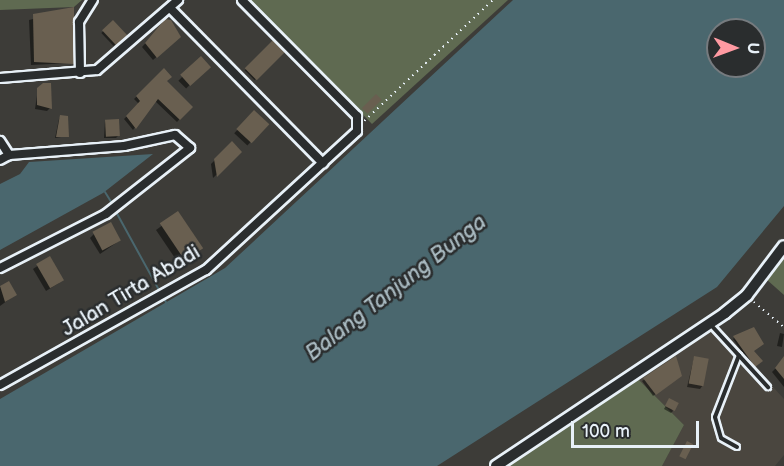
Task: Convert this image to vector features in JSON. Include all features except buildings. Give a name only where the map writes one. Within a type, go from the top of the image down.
[{"type":"street","points":[[80,73],[79,22],[93,0]]},
{"type":"street","points":[[0,78],[80,73],[104,67],[178,0]]},
{"type":"street","points":[[242,0],[360,125]]},
{"type":"street","points":[[170,8],[323,163]]},
{"type":"street","name":"Jalan Tirta Abadi","points":[[0,385],[168,294],[225,254],[323,163],[360,125]]},
{"type":"street","points":[[0,160],[9,155],[124,146],[175,135],[189,146],[188,152],[122,204],[0,268]]},
{"type":"street","points":[[0,141],[9,155]]},
{"type":"street","points":[[496,466],[709,324],[747,295],[784,246]]},
{"type":"lane","points":[[709,324],[768,387]]},
{"type":"lane","points":[[737,447],[721,438],[715,417],[739,355]]},
{"type":"path","points":[[360,125],[493,0]]},
{"type":"path","points":[[747,295],[784,327]]},
{"type":"shaded area","points":[[712,320],[784,399],[784,455],[775,466],[662,466],[684,425],[633,374]]},
{"type":"green space","points":[[0,0],[82,0],[74,7],[0,10]]},
{"type":"green space","points":[[250,0],[508,0],[372,124]]},
{"type":"green space","points":[[784,253],[784,295],[766,279]]},
{"type":"green space","points":[[633,374],[684,425],[662,466],[499,466]]},
{"type":"water","name":"Balang Tanjung Bunga","points":[[513,0],[784,0],[784,206],[717,287],[437,466],[0,466],[0,399],[225,268]]},
{"type":"water","points":[[153,154],[103,193],[0,250],[0,184],[20,174],[29,162]]},
{"type":"waterway","points":[[105,192],[113,205]]},
{"type":"waterway","points":[[115,210],[160,292]]},
{"type":"waterway","points":[[163,297],[167,304]]}]
